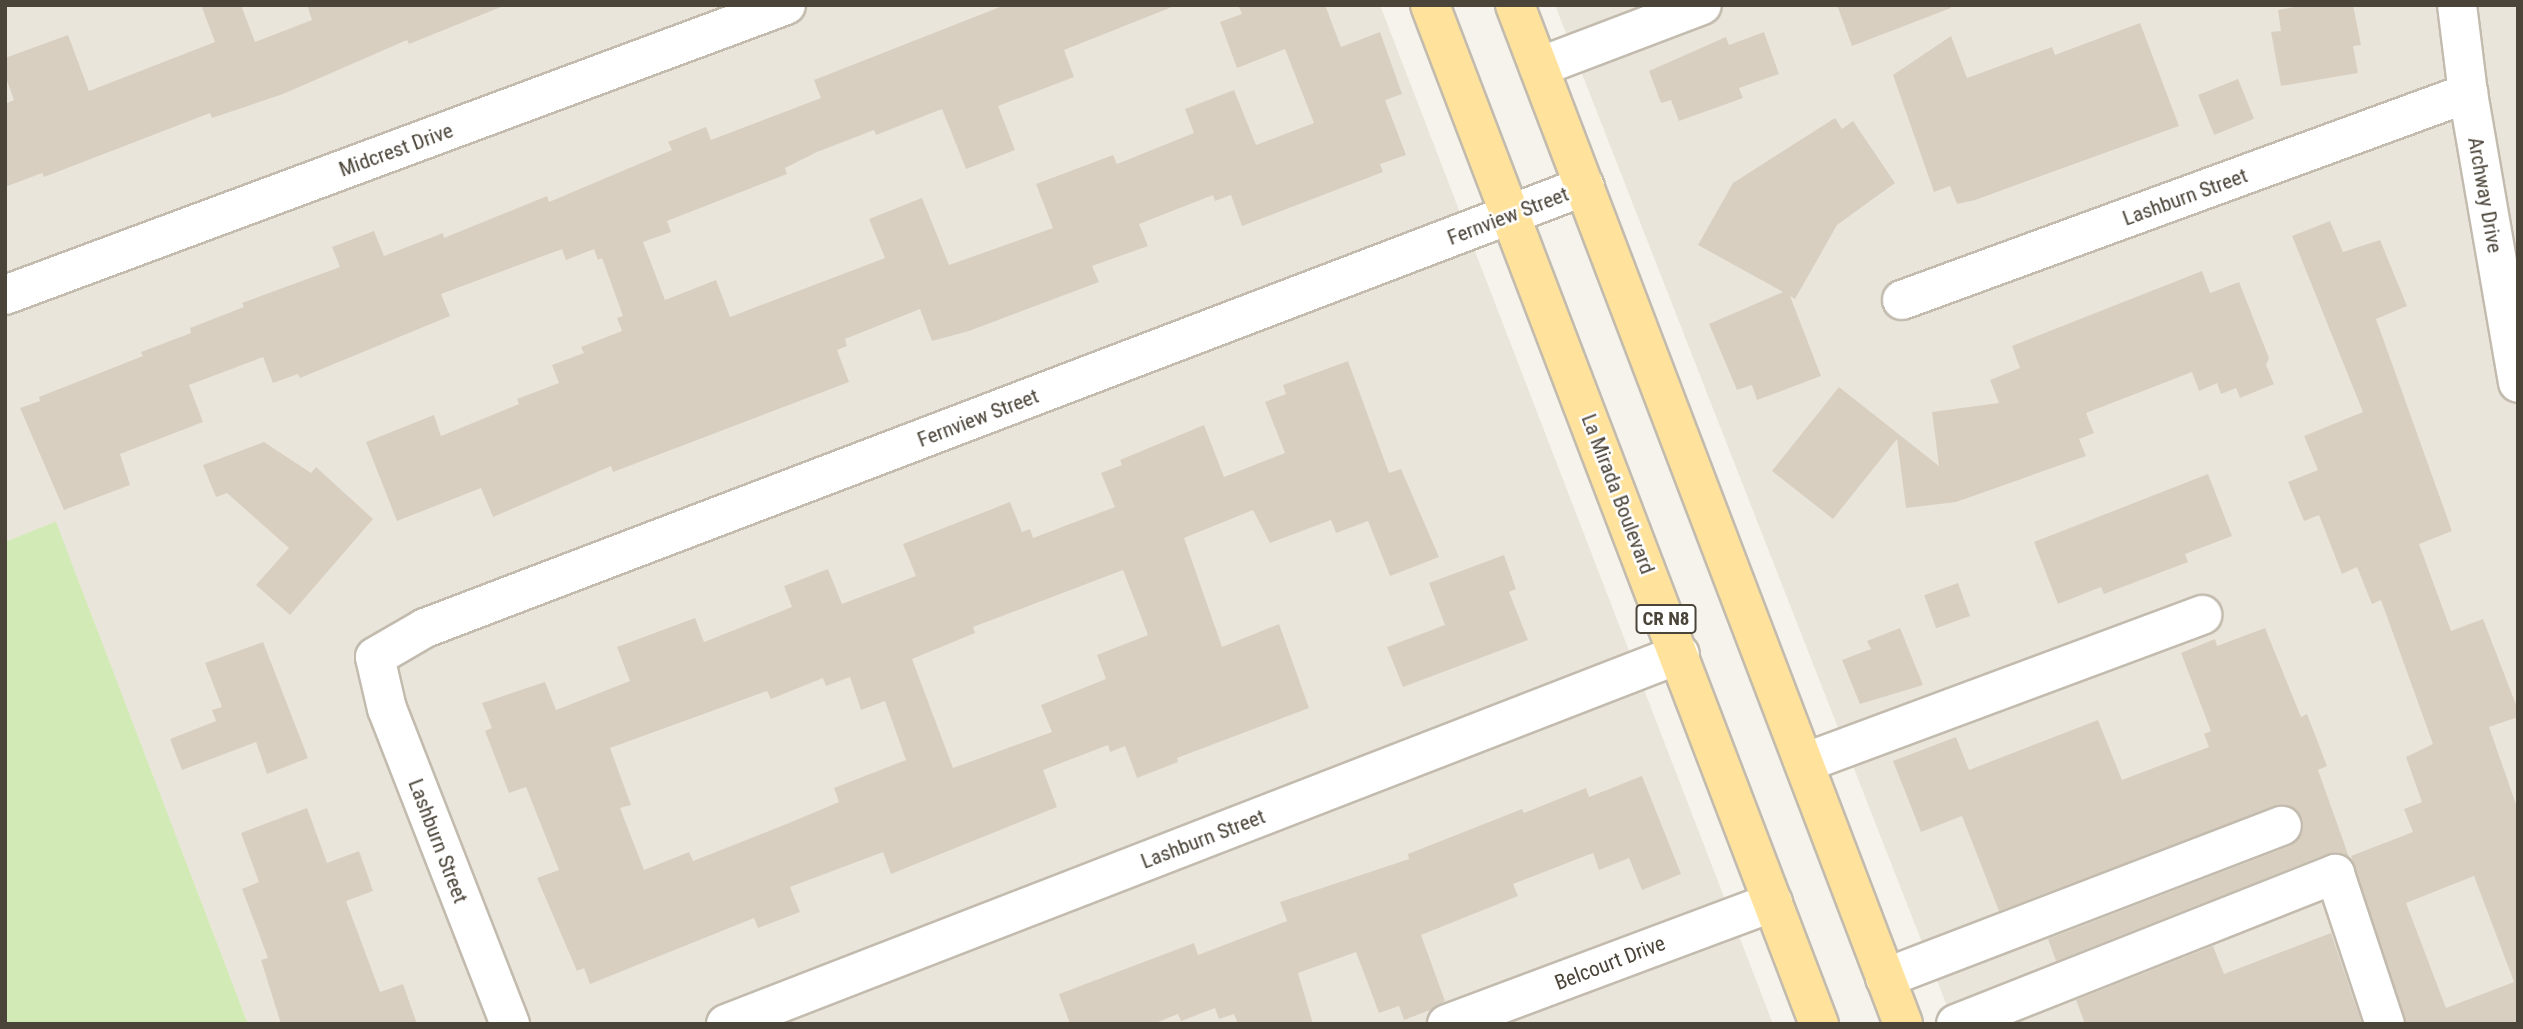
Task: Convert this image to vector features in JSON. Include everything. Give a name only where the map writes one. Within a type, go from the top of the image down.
[{"type":"main road","name":"La Mirada Boulevard","points":[[1430,5],[1819,1024]]},
{"type":"main road","points":[[1515,5],[1903,1024]]},
{"type":"street","name":"Midcrest Drive","points":[[5,295],[786,5]]},
{"type":"street","points":[[1539,67],[1702,5]]},
{"type":"street","name":"Archway Drive","points":[[2457,5],[2468,93],[2518,383]]},
{"type":"street","name":"Lashburn Street","points":[[1902,300],[2468,93]]},
{"type":"street","name":"Fernview Street","points":[[374,657],[425,628],[1585,186]]},
{"type":"street","points":[[1804,763],[2202,615]]},
{"type":"street","name":"Lashburn Street","points":[[726,1024],[1680,654]]},
{"type":"street","name":"Lashburn Street","points":[[374,657],[387,709],[510,1024]]},
{"type":"street","points":[[1885,978],[2282,826]]},
{"type":"street","points":[[1956,1024],[2335,874],[2385,1024]]},
{"type":"street","name":"Belcourt Drive","points":[[1447,1024],[1773,902]]},
{"type":"shaded area","points":[[5,5],[1380,5],[1773,1024],[248,1024],[56,523],[5,542]]},
{"type":"shaded area","points":[[1555,5],[2518,5],[2518,1024],[1954,1024]]},
{"type":"green space","points":[[56,522],[248,1024],[5,1024],[5,542]]},
{"type":"building","points":[[201,5],[241,5],[255,42],[312,20],[307,5],[501,7],[409,44],[407,40],[283,94],[212,118],[210,113],[44,177],[42,173],[5,187],[5,104],[14,100],[5,75],[5,58],[68,35],[89,91],[215,42]]},
{"type":"building","points":[[1005,5],[1172,7],[1064,50],[1074,77],[998,106],[1015,150],[966,169],[942,109],[876,135],[874,130],[817,152],[785,168],[787,174],[667,221],[671,232],[643,242],[665,300],[716,280],[730,317],[885,258],[869,219],[922,198],[949,265],[1053,228],[1036,184],[1113,155],[1117,164],[1194,133],[1185,109],[1234,90],[1256,145],[1314,123],[1285,49],[1237,68],[1220,22],[1242,14],[1238,5],[1325,5],[1341,47],[1380,32],[1402,94],[1385,100],[1406,155],[1380,164],[1383,172],[1242,226],[1231,195],[1215,201],[1213,195],[1139,224],[1148,246],[1092,266],[1099,282],[969,331],[932,341],[920,309],[845,339],[847,346],[837,350],[849,382],[613,472],[611,466],[493,517],[481,488],[397,521],[366,442],[434,415],[441,436],[519,404],[517,399],[559,383],[552,365],[584,353],[581,347],[622,331],[617,318],[623,316],[602,258],[598,260],[594,249],[566,260],[562,249],[441,294],[450,316],[300,378],[298,374],[273,383],[263,357],[189,385],[203,422],[120,454],[130,485],[64,510],[20,408],[40,401],[39,397],[143,356],[141,352],[191,333],[190,328],[244,307],[242,303],[340,267],[332,247],[374,231],[384,256],[443,233],[444,238],[547,196],[549,202],[672,150],[668,142],[706,127],[711,140],[821,98],[814,80]]},
{"type":"building","points":[[1837,5],[1950,5],[1951,8],[1852,46]]},
{"type":"building","points":[[2305,5],[2353,5],[2361,45],[2353,46],[2358,73],[2281,86],[2271,32],[2281,31],[2278,10]]},
{"type":"building","points":[[2140,23],[2179,126],[1975,200],[1957,204],[1950,186],[1934,192],[1893,75],[1951,36],[1967,78],[2052,47],[2055,55]]},
{"type":"building","points":[[1764,32],[1779,74],[1739,88],[1743,98],[1679,121],[1671,100],[1661,103],[1649,71],[1726,37],[1729,45]]},
{"type":"building","points":[[2238,79],[2254,119],[2214,135],[2198,95]]},
{"type":"building","points":[[1835,118],[1842,129],[1853,121],[1895,183],[1837,225],[1795,299],[1790,296],[1821,376],[1757,400],[1752,385],[1737,390],[1709,324],[1783,292],[1698,245],[1733,183]]},
{"type":"building","points":[[2330,221],[2343,252],[2380,240],[2407,306],[2376,319],[2452,531],[2419,544],[2451,631],[2483,619],[2518,710],[2518,717],[2489,727],[2518,810],[2518,1024],[2406,1024],[2351,856],[2413,832],[2404,809],[2422,802],[2406,757],[2433,744],[2381,600],[2372,604],[2357,567],[2342,574],[2319,515],[2304,521],[2288,482],[2318,470],[2304,436],[2363,412],[2292,236]],"holes":[[[2474,876],[2514,982],[2446,1008],[2406,903]]]},
{"type":"building","points":[[2202,271],[2210,293],[2239,282],[2269,358],[2266,365],[2274,384],[2240,398],[2236,388],[2221,394],[2217,383],[2199,391],[2192,372],[2086,413],[2094,433],[2079,439],[2086,456],[1956,502],[1906,508],[1897,439],[1833,519],[1772,471],[1839,387],[1939,466],[1932,412],[1999,403],[1990,380],[2020,368],[2012,346]]},
{"type":"building","points":[[1348,361],[1389,473],[1401,469],[1439,557],[1390,576],[1368,521],[1336,533],[1331,520],[1270,543],[1253,510],[1184,538],[1222,647],[1279,624],[1309,708],[1177,758],[1178,762],[1137,778],[1125,746],[1110,752],[1108,745],[1043,770],[1057,807],[891,874],[883,852],[790,887],[800,912],[758,928],[754,918],[590,984],[584,968],[577,971],[537,878],[559,870],[526,787],[509,793],[485,731],[492,728],[482,703],[545,682],[556,710],[630,681],[617,647],[695,618],[704,642],[792,607],[784,586],[828,569],[842,604],[916,576],[903,544],[1010,502],[1022,532],[1030,529],[1033,538],[1115,507],[1101,473],[1122,465],[1120,460],[1204,425],[1224,477],[1285,453],[1265,402],[1286,394],[1283,385]],"holes":[[[1123,570],[1148,635],[1097,655],[1106,679],[1041,705],[1052,732],[953,768],[912,659],[975,633],[973,627]],[[850,677],[861,710],[885,701],[906,760],[834,788],[839,802],[789,823],[693,861],[689,852],[644,870],[620,808],[631,805],[610,748],[767,691],[771,699],[823,678],[826,686]]]},
{"type":"building","points":[[264,442],[311,473],[316,467],[373,519],[290,615],[256,585],[289,548],[227,493],[216,497],[203,465]]},
{"type":"building","points":[[2208,474],[2232,536],[2185,554],[2188,562],[2104,594],[2101,587],[2058,604],[2034,542]]},
{"type":"building","points":[[1504,555],[1516,589],[1509,592],[1528,640],[1403,687],[1387,647],[1445,625],[1429,583]]},
{"type":"building","points":[[1958,583],[1970,616],[1936,628],[1924,595]]},
{"type":"building","points":[[1900,628],[1923,685],[1860,704],[1842,660],[1871,649],[1867,641]]},
{"type":"building","points":[[2265,628],[2301,717],[2307,714],[2327,766],[2318,770],[2349,857],[2327,854],[2056,961],[2048,939],[2290,846],[2303,830],[2302,818],[2286,805],[2274,806],[1999,911],[1962,816],[1921,832],[1893,761],[1956,737],[1969,770],[2098,720],[2122,780],[2209,747],[2204,734],[2211,731],[2181,653],[2215,639],[2217,646]]},
{"type":"building","points":[[263,642],[308,758],[267,774],[256,742],[182,770],[170,739],[216,721],[212,710],[222,707],[205,663]]},
{"type":"building","points":[[1642,776],[1681,874],[1642,890],[1629,858],[1599,870],[1593,853],[1513,884],[1518,896],[1421,935],[1445,1001],[1430,1010],[1404,1020],[1399,1006],[1379,1013],[1356,952],[1298,973],[1313,1024],[1238,1024],[1234,1014],[1219,1019],[1215,1008],[1181,1021],[1178,1014],[1153,1024],[1070,1024],[1059,994],[1194,943],[1198,955],[1287,921],[1280,902],[1409,859],[1408,854],[1522,809],[1524,813],[1586,788],[1589,797]]},
{"type":"building","points":[[307,808],[327,863],[359,851],[373,891],[346,901],[380,992],[403,984],[417,1024],[281,1024],[261,960],[268,958],[242,889],[259,882],[241,833]]},
{"type":"building","points":[[2331,933],[2362,1024],[2085,1024],[2076,1000],[2213,946],[2224,974]]}]
